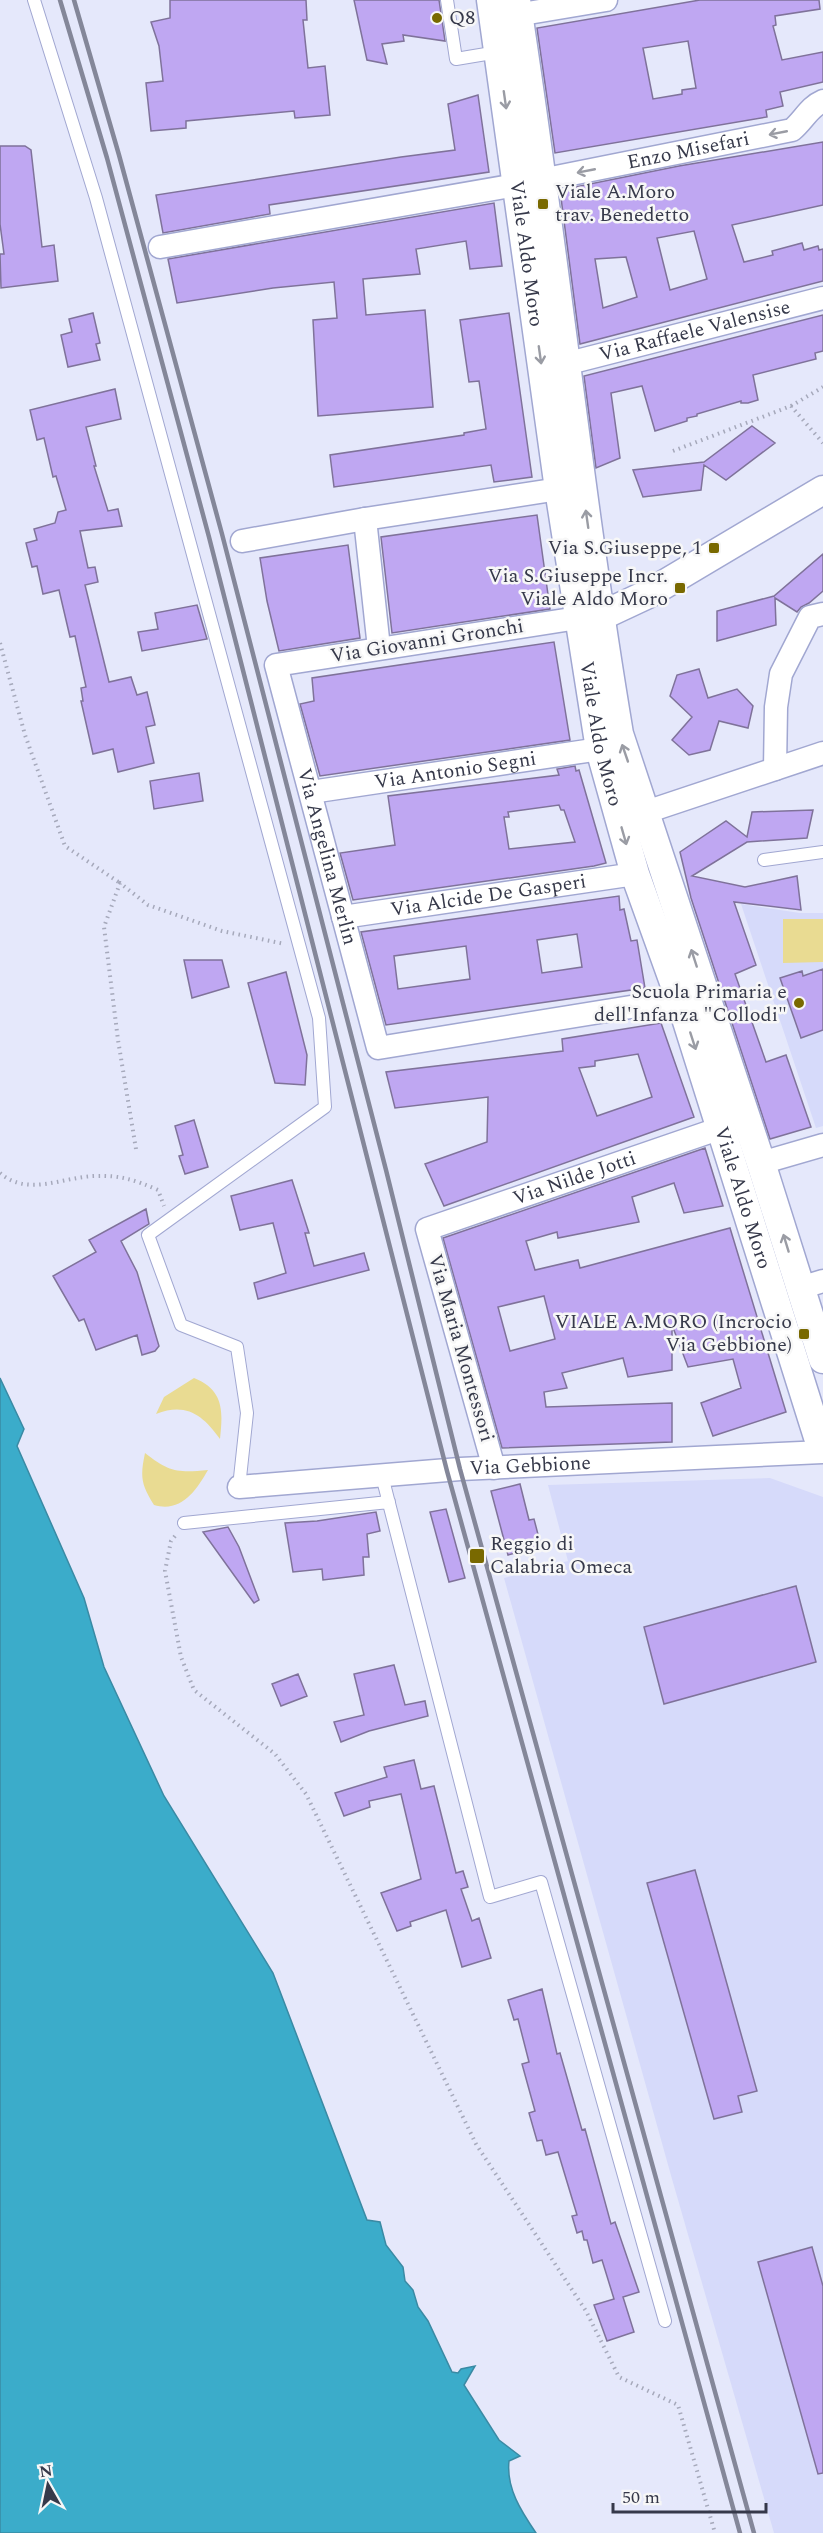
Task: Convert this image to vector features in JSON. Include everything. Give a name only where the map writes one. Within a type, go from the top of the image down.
[{"type":"street","points":[[504,8],[606,0]]},
{"type":"street","name":"Viale Aldo Moro","points":[[504,8],[498,52],[529,182],[565,364],[590,617],[600,749],[635,874],[680,999],[818,1437],[823,1441]]},
{"type":"street","name":"Viale Aldo Moro","points":[[504,8],[529,182],[559,489],[619,734],[761,1163],[812,1284],[823,1359]]},
{"type":"street","name":"Enzo Misefari","points":[[160,246],[529,182],[792,130],[813,105],[823,101]]},
{"type":"street","name":"Via Raffaele Valensise","points":[[565,364],[823,298]]},
{"type":"street","points":[[242,542],[365,519],[559,489]]},
{"type":"street","points":[[590,617],[648,594],[823,490]]},
{"type":"street","points":[[365,519],[380,648]]},
{"type":"street","points":[[775,769],[776,707],[781,674],[810,618],[823,614]]},
{"type":"street","name":"Via Giovanni Gronchi","points":[[276,665],[590,617]]},
{"type":"street","name":"Via Angelina Merlin","points":[[276,665],[378,1048],[680,999]]},
{"type":"street","name":"Via Antonio Segni","points":[[311,792],[600,749]]},
{"type":"street","points":[[646,812],[823,753]]},
{"type":"street","name":"Via Alcide De Gasperi","points":[[343,917],[635,874]]},
{"type":"street","name":"Via Nilde Jotti","points":[[428,1229],[721,1128]]},
{"type":"street","points":[[761,1163],[823,1145]]},
{"type":"street","name":"Via Maria Montessori","points":[[428,1229],[494,1468]]},
{"type":"street","name":"Via Gebbione","points":[[239,1487],[494,1468],[823,1452]]},
{"type":"lane","points":[[34,0],[96,198],[319,1018],[325,1107],[148,1235],[181,1325],[237,1347],[247,1413],[239,1487]]},
{"type":"lane","points":[[447,0],[456,59],[498,52]]},
{"type":"lane","points":[[764,860],[823,852]]},
{"type":"lane","points":[[382,1476],[490,1897],[541,1882],[665,2321]]},
{"type":"lane","points":[[184,1523],[389,1502]]},
{"type":"path","points":[[673,451],[791,406],[823,387]]},
{"type":"path","points":[[791,406],[823,443]]},
{"type":"path","points":[[0,643],[25,735],[65,846],[148,905],[222,931],[300,948]]},
{"type":"path","points":[[120,883],[104,927],[118,1040],[136,1149]]},
{"type":"path","points":[[0,1173],[8,1180],[28,1185],[93,1176],[128,1177],[158,1190],[169,1219]]},
{"type":"path","points":[[184,1523],[171,1541],[165,1571],[181,1657],[194,1690],[275,1754],[306,1794],[476,2144],[586,2311],[619,2377],[678,2405],[715,2533]]},
{"type":"shaded area","name":"Scuola Primaria e dell'Infanza \"Collodi\"","points":[[741,904],[800,913],[823,913],[823,1126],[816,1128]]},
{"type":"shaded area","points":[[783,919],[823,919],[823,962],[783,963]]},
{"type":"shaded area","points":[[194,1378],[211,1389],[219,1402],[220,1439],[207,1423],[193,1413],[176,1409],[156,1414],[164,1397]]},
{"type":"shaded area","points":[[145,1453],[174,1470],[208,1470],[193,1492],[180,1503],[164,1507],[154,1505],[143,1480],[142,1468]]},
{"type":"shaded area","points":[[770,1478],[823,1497],[823,2533],[774,2533],[672,2179],[504,1578],[568,1561],[548,1485]]},
{"type":"water","points":[[0,1378],[24,1429],[17,1446],[84,1598],[104,1667],[164,1796],[273,1973],[367,2220],[380,2222],[386,2245],[403,2267],[405,2281],[413,2290],[418,2307],[428,2321],[452,2372],[458,2373],[461,2369],[475,2366],[464,2385],[499,2440],[520,2456],[509,2461],[510,2481],[520,2508],[536,2533],[0,2533]]},
{"type":"building","points":[[170,0],[306,0],[307,20],[303,20],[308,68],[325,66],[330,115],[295,118],[294,111],[186,121],[186,128],[151,131],[146,83],[163,81],[159,46],[151,22],[170,18]]},
{"type":"building","points":[[354,0],[439,0],[445,41],[403,35],[404,41],[382,44],[387,64],[367,60]]},
{"type":"building","points":[[700,0],[819,0],[820,9],[775,16],[776,25],[773,26],[782,60],[823,52],[823,82],[780,92],[783,106],[766,110],[767,117],[555,153],[537,28]],"holes":[[[688,41],[696,88],[682,90],[682,94],[653,99],[643,48]]]},
{"type":"building","points":[[478,95],[489,172],[269,205],[270,214],[163,233],[156,195],[455,150],[448,104]]},
{"type":"building","points":[[823,142],[823,205],[732,225],[744,262],[773,255],[772,251],[802,243],[804,250],[818,246],[819,250],[823,249],[823,281],[580,344],[560,190],[679,166]],"holes":[[[694,231],[707,279],[670,290],[657,238]],[[626,257],[637,297],[603,308],[595,259]]]},
{"type":"building","points":[[0,146],[25,146],[31,150],[42,247],[54,245],[58,281],[1,288],[0,254],[4,254],[0,224]]},
{"type":"building","points":[[494,203],[502,266],[470,269],[466,241],[416,249],[420,274],[363,279],[366,315],[425,310],[433,407],[318,416],[313,320],[337,318],[334,282],[273,288],[177,303],[168,259]]},
{"type":"building","points":[[93,313],[100,343],[96,344],[100,360],[68,367],[61,335],[72,332],[69,319]]},
{"type":"building","points":[[509,313],[532,477],[494,482],[491,465],[334,487],[330,455],[464,435],[464,433],[486,429],[479,381],[469,382],[460,320]]},
{"type":"building","points":[[823,315],[823,351],[815,353],[816,359],[753,375],[758,400],[748,403],[741,403],[741,401],[697,414],[697,416],[687,418],[687,421],[655,431],[642,386],[611,393],[620,458],[596,468],[584,376]]},
{"type":"building","points":[[115,389],[121,419],[86,427],[96,466],[94,466],[108,511],[118,509],[122,526],[80,531],[88,568],[95,567],[98,582],[85,585],[109,682],[131,677],[137,695],[147,692],[155,725],[146,727],[154,763],[118,772],[113,749],[93,754],[81,701],[83,701],[81,688],[86,687],[75,636],[70,637],[59,590],[43,594],[37,566],[32,567],[26,543],[37,540],[34,529],[55,523],[58,512],[66,510],[56,476],[53,477],[44,438],[37,440],[30,410]]},
{"type":"building","points":[[752,426],[775,443],[726,480],[704,465],[701,490],[643,497],[633,470],[704,462]]},
{"type":"building","points":[[537,515],[550,609],[392,633],[381,537]]},
{"type":"building","points":[[348,545],[360,638],[279,651],[260,558]]},
{"type":"building","points":[[823,554],[823,591],[809,603],[797,612],[775,598],[776,625],[717,641],[717,611],[774,596]]},
{"type":"building","points":[[197,605],[207,639],[142,651],[138,632],[158,629],[155,613]]},
{"type":"building","points":[[554,642],[570,740],[320,776],[300,704],[314,701],[312,678]]},
{"type":"building","points":[[699,669],[708,698],[737,689],[753,706],[748,728],[719,721],[710,750],[689,755],[672,740],[692,717],[670,696],[677,675]]},
{"type":"building","points":[[575,766],[576,771],[579,770],[606,863],[353,900],[340,853],[395,845],[388,796],[559,775],[557,769]],"holes":[[[559,805],[561,810],[564,810],[575,842],[509,849],[504,817],[509,817],[508,812]]]},
{"type":"building","points":[[199,773],[203,801],[154,809],[150,781]]},
{"type":"building","points":[[813,810],[807,838],[747,842],[692,876],[745,887],[797,876],[801,910],[734,902],[756,965],[735,974],[766,1062],[786,1055],[811,1127],[770,1139],[691,898],[680,852],[726,821],[747,837],[752,812]]},
{"type":"building","points":[[619,896],[620,910],[624,909],[631,941],[637,940],[645,988],[386,1025],[361,932]],"holes":[[[577,934],[582,967],[542,973],[537,940]],[[466,946],[470,979],[398,989],[394,956]]]},
{"type":"building","points":[[184,960],[222,960],[229,987],[192,998]]},
{"type":"building","points":[[823,969],[823,1030],[801,1038],[780,978],[802,971],[803,976]]},
{"type":"building","points":[[286,972],[307,1055],[305,1085],[275,1083],[248,983]]},
{"type":"building","points":[[661,1023],[694,1117],[444,1206],[425,1164],[487,1142],[488,1097],[395,1108],[386,1072],[563,1051],[562,1039]],"holes":[[[638,1054],[652,1097],[597,1116],[579,1068],[595,1066],[595,1061]]]},
{"type":"building","points":[[194,1120],[208,1167],[185,1174],[179,1156],[183,1155],[175,1126]]},
{"type":"building","points":[[705,1148],[723,1206],[684,1213],[674,1183],[632,1197],[639,1222],[558,1238],[557,1232],[526,1241],[535,1270],[578,1260],[580,1268],[730,1228],[786,1412],[713,1436],[701,1403],[741,1388],[733,1359],[688,1367],[672,1325],[672,1370],[628,1377],[623,1358],[562,1373],[567,1388],[544,1392],[546,1407],[672,1403],[672,1442],[502,1448],[443,1238]],"holes":[[[544,1296],[555,1339],[510,1351],[498,1307]]]},
{"type":"building","points":[[292,1180],[309,1233],[305,1233],[314,1266],[364,1253],[369,1270],[258,1299],[254,1283],[286,1273],[273,1223],[240,1230],[231,1196]]},
{"type":"building","points":[[146,1209],[149,1224],[121,1241],[137,1272],[159,1346],[155,1351],[142,1355],[137,1335],[96,1350],[84,1319],[79,1321],[53,1276],[96,1252],[89,1240]]},
{"type":"building","name":"Reggio di Calabria Omeca","points":[[520,1484],[529,1520],[534,1519],[541,1546],[508,1555],[491,1491]]},
{"type":"building","points":[[446,1509],[465,1578],[449,1582],[430,1512]]},
{"type":"building","points":[[376,1512],[380,1531],[367,1534],[369,1557],[363,1557],[364,1575],[323,1580],[322,1569],[293,1572],[285,1523],[317,1521]]},
{"type":"building","points":[[228,1527],[239,1547],[259,1600],[254,1603],[203,1532]]},
{"type":"building","points":[[796,1586],[816,1662],[664,1704],[644,1627]]},
{"type":"building","points":[[394,1665],[405,1705],[425,1701],[428,1716],[369,1731],[341,1742],[334,1722],[364,1715],[354,1674]]},
{"type":"building","points":[[298,1674],[307,1696],[281,1706],[272,1684]]},
{"type":"building","points":[[414,1760],[421,1789],[434,1786],[456,1873],[463,1871],[468,1887],[461,1889],[472,1921],[479,1918],[491,1958],[462,1967],[446,1910],[410,1922],[411,1926],[397,1931],[381,1893],[421,1879],[401,1794],[369,1801],[370,1807],[344,1816],[335,1793],[387,1777],[384,1767]]},
{"type":"building","points":[[695,1870],[757,2091],[738,2096],[742,2112],[714,2119],[647,1883]]},
{"type":"building","points":[[542,1989],[557,2054],[560,2053],[582,2130],[585,2129],[611,2224],[615,2222],[639,2292],[623,2297],[634,2332],[607,2341],[594,2305],[614,2299],[602,2260],[593,2263],[587,2240],[584,2240],[582,2231],[577,2233],[572,2216],[577,2215],[558,2152],[546,2155],[542,2140],[537,2141],[529,2113],[535,2111],[522,2064],[529,2062],[518,2019],[514,2020],[508,2000]]},
{"type":"building","points":[[812,2247],[823,2286],[823,2473],[818,2474],[758,2262]]},
{"type":"railway","points":[[60,0],[107,158],[209,537],[447,1471],[740,2533]]},
{"type":"railway","points":[[74,0],[119,155],[222,534],[386,1170],[460,1469],[754,2533]]},
{"type":"place","name":"Q8","points":[[437,18]]},
{"type":"place","name":"Viale A.Moro trav. Benedetto","points":[[543,204]]},
{"type":"place","name":"Via S.Giuseppe, 1","points":[[714,548]]},
{"type":"place","name":"Via S.Giuseppe Incr. Viale Aldo Moro","points":[[680,588]]},
{"type":"place","name":"Scuola Primaria e dell'Infanza \"Collodi\"","points":[[799,1003]]},
{"type":"place","name":"VIALE A.MORO (Incrocio Via Gebbione)","points":[[804,1334]]},
{"type":"place","name":"Reggio di Calabria Omeca","points":[[477,1556]]}]
